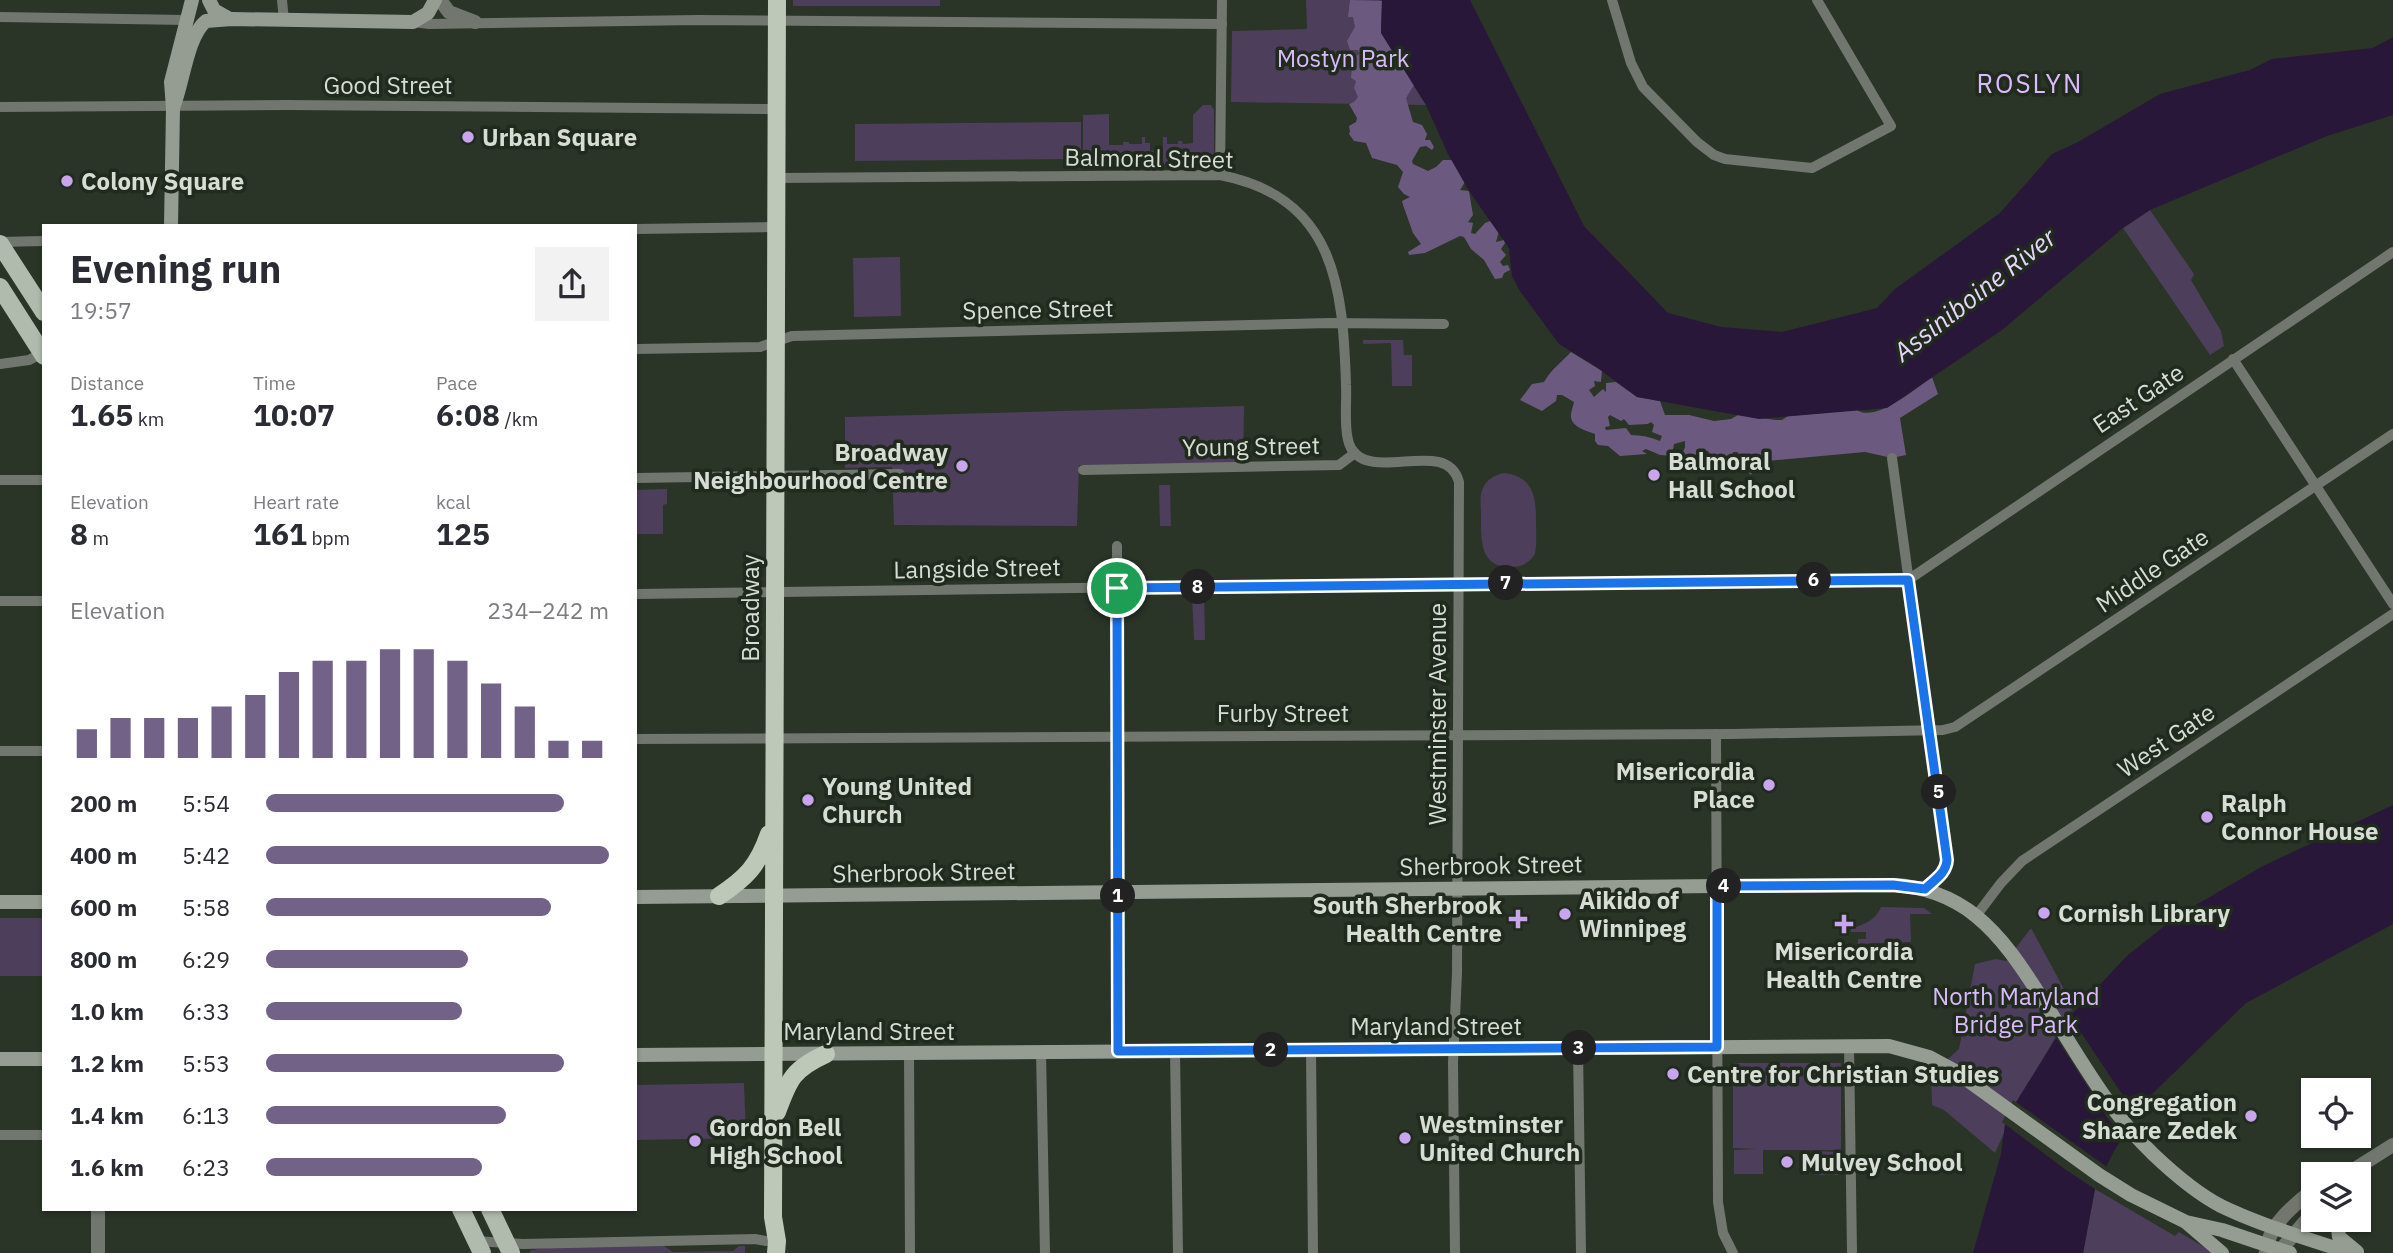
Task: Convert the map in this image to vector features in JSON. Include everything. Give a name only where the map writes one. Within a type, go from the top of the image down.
[{"type":"highway","name":"Broadway","points":[[768,1249],[777,1241],[773,1217],[773,896],[777,0]]},
{"type":"highway","points":[[719,896],[752,870],[762,853],[774,821]]},
{"type":"highway","points":[[773,1121],[786,1087],[796,1072],[805,1063],[826,1054]]},
{"type":"main road","points":[[171,224],[171,82],[192,0]]},
{"type":"main road","points":[[209,0],[214,10],[232,19]]},
{"type":"main road","points":[[173,107],[196,33],[206,21],[232,19],[413,22],[428,13],[435,0]]},
{"type":"main road","points":[[0,243],[42,309]]},
{"type":"main road","points":[[0,287],[42,352]]},
{"type":"main road","name":"Sherbrook Street","points":[[637,897],[1717,886],[1893,885],[1925,889],[1956,903],[1976,916],[1997,936],[2115,1111],[2153,1154],[2218,1205],[2275,1229],[2350,1253]]},
{"type":"main road","points":[[0,902],[42,902]]},
{"type":"main road","name":"Maryland Street","points":[[637,1055],[1849,1045],[1896,1047],[1951,1068],[2099,1175],[2186,1222]]},
{"type":"main road","points":[[0,1059],[42,1059]]},
{"type":"main road","points":[[462,1211],[479,1247]]},
{"type":"main road","points":[[491,1211],[508,1248]]},
{"type":"main road","points":[[2186,1222],[2222,1230],[2276,1251]]},
{"type":"main road","points":[[2186,1222],[2222,1253]]},
{"type":"main road","points":[[2338,1232],[2339,1237],[2358,1253]]},
{"type":"street","points":[[282,0],[284,21]]},
{"type":"street","points":[[440,0],[449,12],[475,22]]},
{"type":"street","points":[[1220,175],[1222,0]]},
{"type":"street","points":[[1612,0],[1631,63],[1643,87],[1697,142],[1714,155],[1725,159],[1812,168],[1891,125],[1817,0]]},
{"type":"street","points":[[0,17],[187,20]]},
{"type":"street","points":[[413,22],[777,20],[1222,24]]},
{"type":"street","name":"Good Street","points":[[0,107],[299,105],[776,109]]},
{"type":"street","name":"Balmoral Street","points":[[776,178],[1220,175],[1238,178],[1268,190],[1287,201],[1303,217],[1321,242],[1332,265],[1343,323],[1348,440],[1355,453]]},
{"type":"street","points":[[637,229],[775,227]]},
{"type":"street","points":[[0,243],[42,241]]},
{"type":"street","name":"East Gate","points":[[1908,580],[2393,252]]},
{"type":"street","name":"Spence Street","points":[[637,349],[760,347],[792,335],[1343,323],[1444,324]]},
{"type":"street","points":[[0,364],[29,360],[42,354]]},
{"type":"street","points":[[2233,359],[2393,604]]},
{"type":"street","name":"Middle Gate","points":[[1930,730],[1955,727],[2393,434]]},
{"type":"street","name":"Young Street","points":[[1083,470],[1339,465],[1355,453],[1374,461],[1441,462],[1454,470]]},
{"type":"street","points":[[1892,458],[1947,860],[1942,874],[1925,889]]},
{"type":"street","name":"Westminster Avenue","points":[[1454,470],[1459,482],[1455,1253]]},
{"type":"street","points":[[637,478],[900,474]]},
{"type":"street","points":[[0,480],[42,480]]},
{"type":"street","points":[[1117,546],[1118,1051]]},
{"type":"street","name":"Langside Street","points":[[637,594],[1908,580]]},
{"type":"street","points":[[0,601],[42,601]]},
{"type":"street","name":"West Gate","points":[[1976,916],[2022,861],[2393,614]]},
{"type":"street","name":"Furby Street","points":[[637,738],[1716,734],[1930,730]]},
{"type":"street","points":[[1716,734],[1719,1210],[1723,1233],[1733,1253]]},
{"type":"street","points":[[0,751],[42,751]]},
{"type":"street","points":[[1849,1045],[1852,1253]]},
{"type":"street","points":[[1578,1048],[1581,1253]]},
{"type":"street","points":[[1311,1050],[1313,1253]]},
{"type":"street","points":[[1175,1051],[1178,1253]]},
{"type":"street","points":[[1041,1052],[1045,1253]]},
{"type":"street","points":[[909,1053],[910,1253]]},
{"type":"street","points":[[0,1135],[42,1135]]},
{"type":"street","points":[[2368,1162],[2393,1145]]},
{"type":"street","points":[[2276,1251],[2275,1229],[2284,1215],[2301,1200]]},
{"type":"street","points":[[98,1211],[98,1253]]},
{"type":"street","points":[[2276,1251],[2301,1225]]},
{"type":"street","points":[[479,1247],[755,1240],[768,1249]]},
{"type":"green space","points":[[793,0],[940,0],[940,6],[793,6]]},
{"type":"green space","name":"Mostyn Park","points":[[1306,0],[1380,0],[1381,33],[1426,105],[1231,102],[1232,31],[1307,29]]},
{"type":"green space","points":[[1203,105],[1211,105],[1214,110],[1214,158],[1208,159],[1206,166],[1081,167],[1081,159],[855,161],[855,124],[1081,122],[1083,154],[1083,115],[1109,114],[1109,145],[1123,145],[1123,142],[1142,144],[1142,137],[1145,137],[1145,143],[1150,143],[1150,151],[1157,151],[1157,148],[1163,148],[1163,137],[1167,137],[1167,144],[1178,144],[1178,141],[1183,144],[1193,143],[1193,115]]},
{"type":"green space","points":[[2150,210],[2194,274],[2191,280],[2221,331],[2224,346],[2210,355],[2123,228]]},
{"type":"green space","points":[[900,257],[901,316],[854,317],[853,258]]},
{"type":"green space","points":[[1363,340],[1403,340],[1404,355],[1412,355],[1412,386],[1392,386],[1391,343],[1363,344]]},
{"type":"green space","name":"Broadway Neighbourhood Centre","points":[[1244,406],[1243,465],[1079,465],[1077,526],[894,525],[892,467],[845,468],[845,417]]},
{"type":"green space","points":[[1504,473],[1521,478],[1530,488],[1535,502],[1535,554],[1525,564],[1516,567],[1493,563],[1482,542],[1482,491],[1489,480]]},
{"type":"green space","points":[[1159,485],[1170,485],[1171,526],[1160,526]]},
{"type":"green space","points":[[667,489],[667,504],[663,505],[663,534],[637,534],[637,490]]},
{"type":"green space","points":[[1192,595],[1204,595],[1205,640],[1194,640]]},
{"type":"green space","points":[[1881,907],[1924,908],[1932,914],[1910,914],[1911,942],[1858,944],[1858,939],[1866,939],[1866,932],[1851,932],[1851,929],[1872,919]]},
{"type":"green space","points":[[0,918],[42,918],[42,976],[0,976]]},
{"type":"green space","name":"North Maryland Bridge Park","points":[[2031,928],[2065,991],[2078,999],[2021,1096],[1995,1153],[1944,1110],[1932,1105],[1931,1074],[1959,1049],[1975,964],[1996,959],[2006,961]]},
{"type":"green space","points":[[1733,1063],[1841,1063],[1841,1150],[1763,1150],[1763,1174],[1734,1174],[1734,1150],[1756,1149],[1733,1148]]},
{"type":"green space","points":[[744,1083],[746,1138],[637,1140],[637,1085]]},
{"type":"green space","points":[[1814,1151],[1838,1152],[1838,1175],[1814,1175]]},
{"type":"green space","points":[[2095,1189],[2175,1236],[2179,1232],[2214,1253],[2083,1253]]},
{"type":"green space","points":[[592,1242],[664,1246],[673,1252],[733,1251],[739,1246],[745,1246],[745,1253],[529,1253],[531,1250]]},
{"type":"shaded area","points":[[1350,0],[1382,1],[1381,33],[1414,85],[1406,98],[1413,122],[1422,125],[1427,134],[1425,140],[1430,140],[1434,147],[1432,150],[1426,146],[1420,147],[1413,164],[1428,171],[1443,160],[1452,160],[1465,182],[1460,190],[1469,191],[1473,215],[1468,222],[1473,223],[1471,233],[1475,234],[1490,221],[1499,231],[1496,242],[1504,240],[1501,249],[1506,255],[1500,262],[1503,266],[1508,265],[1510,270],[1504,273],[1502,278],[1495,279],[1484,260],[1471,249],[1464,237],[1460,236],[1425,253],[1409,255],[1408,252],[1421,244],[1413,233],[1402,201],[1410,197],[1398,187],[1403,172],[1397,165],[1372,158],[1366,143],[1354,141],[1349,134],[1349,126],[1356,122],[1357,118],[1349,104],[1358,97],[1354,88],[1356,81],[1351,78],[1352,67],[1349,59],[1360,54],[1358,50],[1350,50],[1347,41],[1355,27],[1353,17],[1348,17]]},
{"type":"shaded area","points":[[1571,352],[1602,371],[1601,382],[1594,381],[1595,386],[1589,390],[1594,397],[1603,389],[1606,392],[1606,383],[1616,382],[1637,397],[1660,401],[1665,415],[1689,415],[1714,421],[1731,419],[1738,415],[1782,420],[1788,416],[1857,410],[1874,412],[1906,396],[1932,377],[1938,394],[1900,418],[1906,455],[1892,458],[1865,452],[1767,461],[1750,475],[1747,460],[1737,452],[1733,452],[1732,461],[1712,458],[1708,451],[1705,451],[1704,461],[1692,468],[1681,457],[1685,441],[1674,444],[1672,456],[1660,455],[1646,449],[1642,451],[1647,454],[1620,456],[1608,446],[1598,445],[1595,434],[1573,423],[1571,415],[1574,402],[1562,395],[1557,395],[1556,401],[1542,411],[1520,400],[1532,384],[1544,382]],"holes":[[[1610,415],[1621,421],[1624,419],[1629,425],[1651,422],[1654,425],[1652,432],[1662,436],[1660,441],[1631,435],[1626,428],[1606,430],[1605,427],[1610,426]]]},
{"type":"water","name":"Assiniboine River","points":[[1382,0],[1470,0],[1584,226],[1668,313],[1721,327],[1782,332],[1877,308],[1895,289],[2000,213],[2052,154],[2078,142],[2160,94],[2250,70],[2272,59],[2373,48],[2393,37],[2393,115],[2327,136],[2150,210],[2123,228],[2002,330],[1887,408],[1759,419],[1637,397],[1559,344],[1520,291],[1512,276],[1509,248],[1469,191],[1448,154],[1426,105],[1381,33]]},
{"type":"water","points":[[2393,805],[2393,924],[2246,1003],[2146,1100],[2114,1151],[2095,1189],[2083,1253],[1973,1253],[2001,1154],[2005,1124],[2070,1016],[2128,955],[2177,916],[2263,866]]},
{"type":"pier","points":[[2068,1013],[2138,1118],[2125,1140],[2108,1119],[2054,1034]]},
{"type":"pier","points":[[2013,1100],[2110,1169],[2098,1191],[2002,1122]]},
{"type":"place","name":"Urban Square","points":[[468,137]]},
{"type":"place","name":"Colony Square","points":[[67,181]]},
{"type":"place","name":"Broadway Neighbourhood Centre","points":[[962,466]]},
{"type":"place","name":"Balmoral Hall School","points":[[1654,475]]},
{"type":"place","name":"Misericordia Place","points":[[1769,785]]},
{"type":"place","name":"Young United Church","points":[[808,800]]},
{"type":"place","name":"Ralph Connor House","points":[[2207,817]]},
{"type":"place","name":"Cornish Library","points":[[2044,913]]},
{"type":"place","name":"Aikido of Winnipeg","points":[[1565,914]]},
{"type":"place","name":"South Sherbrook Health Centre","points":[[1518,919]]},
{"type":"place","name":"Misericordia Health Centre","points":[[1844,924]]},
{"type":"place","name":"Centre for Christian Studies","points":[[1673,1074]]},
{"type":"place","name":"Congregation Shaare Zedek","points":[[2251,1116]]},
{"type":"place","name":"Westminster United Church","points":[[1405,1138]]},
{"type":"place","name":"Gordon Bell High School","points":[[695,1141]]},
{"type":"place","name":"Mulvey School","points":[[1787,1162]]},
{"type":"district","name":"ROSLYN","points":[[2030,83]]},
{"type":"route","points":[[1908,580],[1941,808],[1946,867],[1925,889],[1893,885],[1717,886],[1717,1047],[1118,1051],[1117,588],[1908,580]]}]
